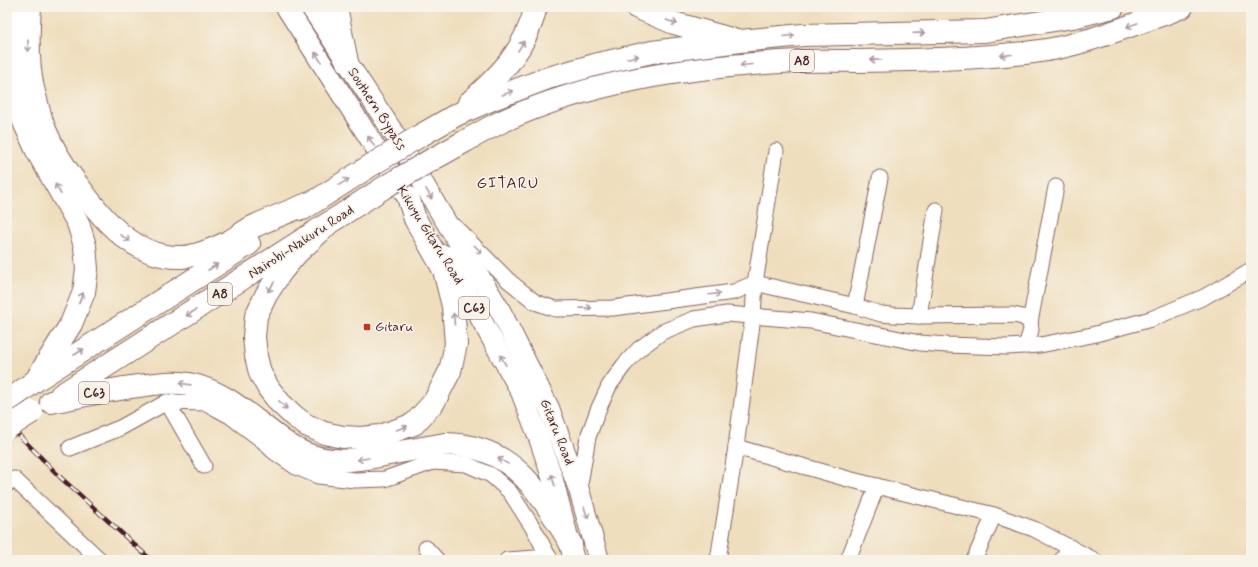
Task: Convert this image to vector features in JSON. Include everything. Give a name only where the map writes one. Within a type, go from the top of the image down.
[{"type":"highway","points":[[10,7],[8,51],[17,99],[24,122],[37,151],[78,223],[85,246],[87,269],[84,292],[71,324],[20,392]]},
{"type":"highway","points":[[30,7],[28,28],[29,63],[33,88],[46,131],[57,154],[86,197],[106,222],[123,237],[144,249],[159,254],[178,257],[197,255],[230,241],[255,226],[315,201]]},
{"type":"highway","points":[[336,7],[347,62]]},
{"type":"highway","points":[[456,115],[504,71],[525,40],[532,24],[536,7]]},
{"type":"highway","points":[[636,7],[674,23],[740,41]]},
{"type":"highway","name":"A8","points":[[456,115],[495,98],[548,78],[598,64],[652,52],[803,35],[985,31],[1073,17],[1113,7]]},
{"type":"highway","name":"Nairobi-Nakuru Road","points":[[7,428],[51,402],[325,227],[388,185],[501,122],[568,96],[629,80],[688,70],[782,61],[929,59],[978,57],[1036,52],[1113,32],[1182,7]]},
{"type":"highway","name":"Nairobi-Nakuru Road","points":[[20,392],[373,164],[456,115]]},
{"type":"highway","points":[[325,227],[297,253],[281,272],[266,295],[256,316],[254,337],[259,367],[269,389],[280,403],[306,425],[324,433],[343,437],[361,438],[380,436],[414,424],[434,402],[450,371],[456,344],[453,306],[444,270],[415,218],[408,198]]},
{"type":"highway","name":"C63","points":[[51,402],[119,388],[167,382],[189,384],[211,391],[233,402],[287,444],[311,456],[322,459],[351,461],[445,444],[458,445],[479,450],[502,460],[528,480],[546,504],[572,552]]},
{"type":"main road","name":"Kikuyu Gitaru Road","points":[[286,7],[465,290],[521,392],[551,473],[572,552]]},
{"type":"main road","name":"Southern Bypass","points":[[311,7],[396,138],[440,212]]},
{"type":"main road","name":"Gitaru Road","points":[[440,212],[500,310],[549,408],[579,490],[599,560]]},
{"type":"street","points":[[718,560],[736,447],[753,316],[755,283],[776,151]]},
{"type":"street","points":[[855,306],[880,178]]},
{"type":"street","points":[[1026,346],[1031,330],[1030,322],[1056,187]]},
{"type":"street","points":[[919,316],[936,210]]},
{"type":"street","points":[[440,212],[509,281],[535,302],[555,308],[613,308],[734,292],[755,283],[855,306],[881,314],[919,316],[1014,315],[1023,317],[1030,322]]},
{"type":"street","points":[[579,490],[588,437],[609,386],[639,349],[662,332],[694,319],[727,314],[811,321],[920,343],[978,347],[1040,345],[1092,335],[1151,318],[1204,297],[1251,270]]},
{"type":"street","points":[[167,402],[204,466]]},
{"type":"street","points":[[70,448],[120,428],[167,402],[206,403],[230,416],[263,441],[273,451],[296,467],[318,476],[355,480],[385,479],[433,462],[466,464],[491,475],[510,492],[550,558],[507,560]]},
{"type":"street","points":[[736,447],[877,486],[994,515],[1034,529],[1094,560]]},
{"type":"street","points":[[7,484],[14,479],[100,560]]},
{"type":"street","points":[[848,560],[877,486]]},
{"type":"street","points":[[974,560],[994,515]]},
{"type":"street","points":[[1062,560],[1070,547]]},
{"type":"street","points":[[426,548],[437,560]]},
{"type":"railway","points":[[7,423],[60,477],[151,560]]},
{"type":"place","name":"Gitaru","points":[[367,327]]},
{"type":"district","name":"GITARU","points":[[508,183]]}]
